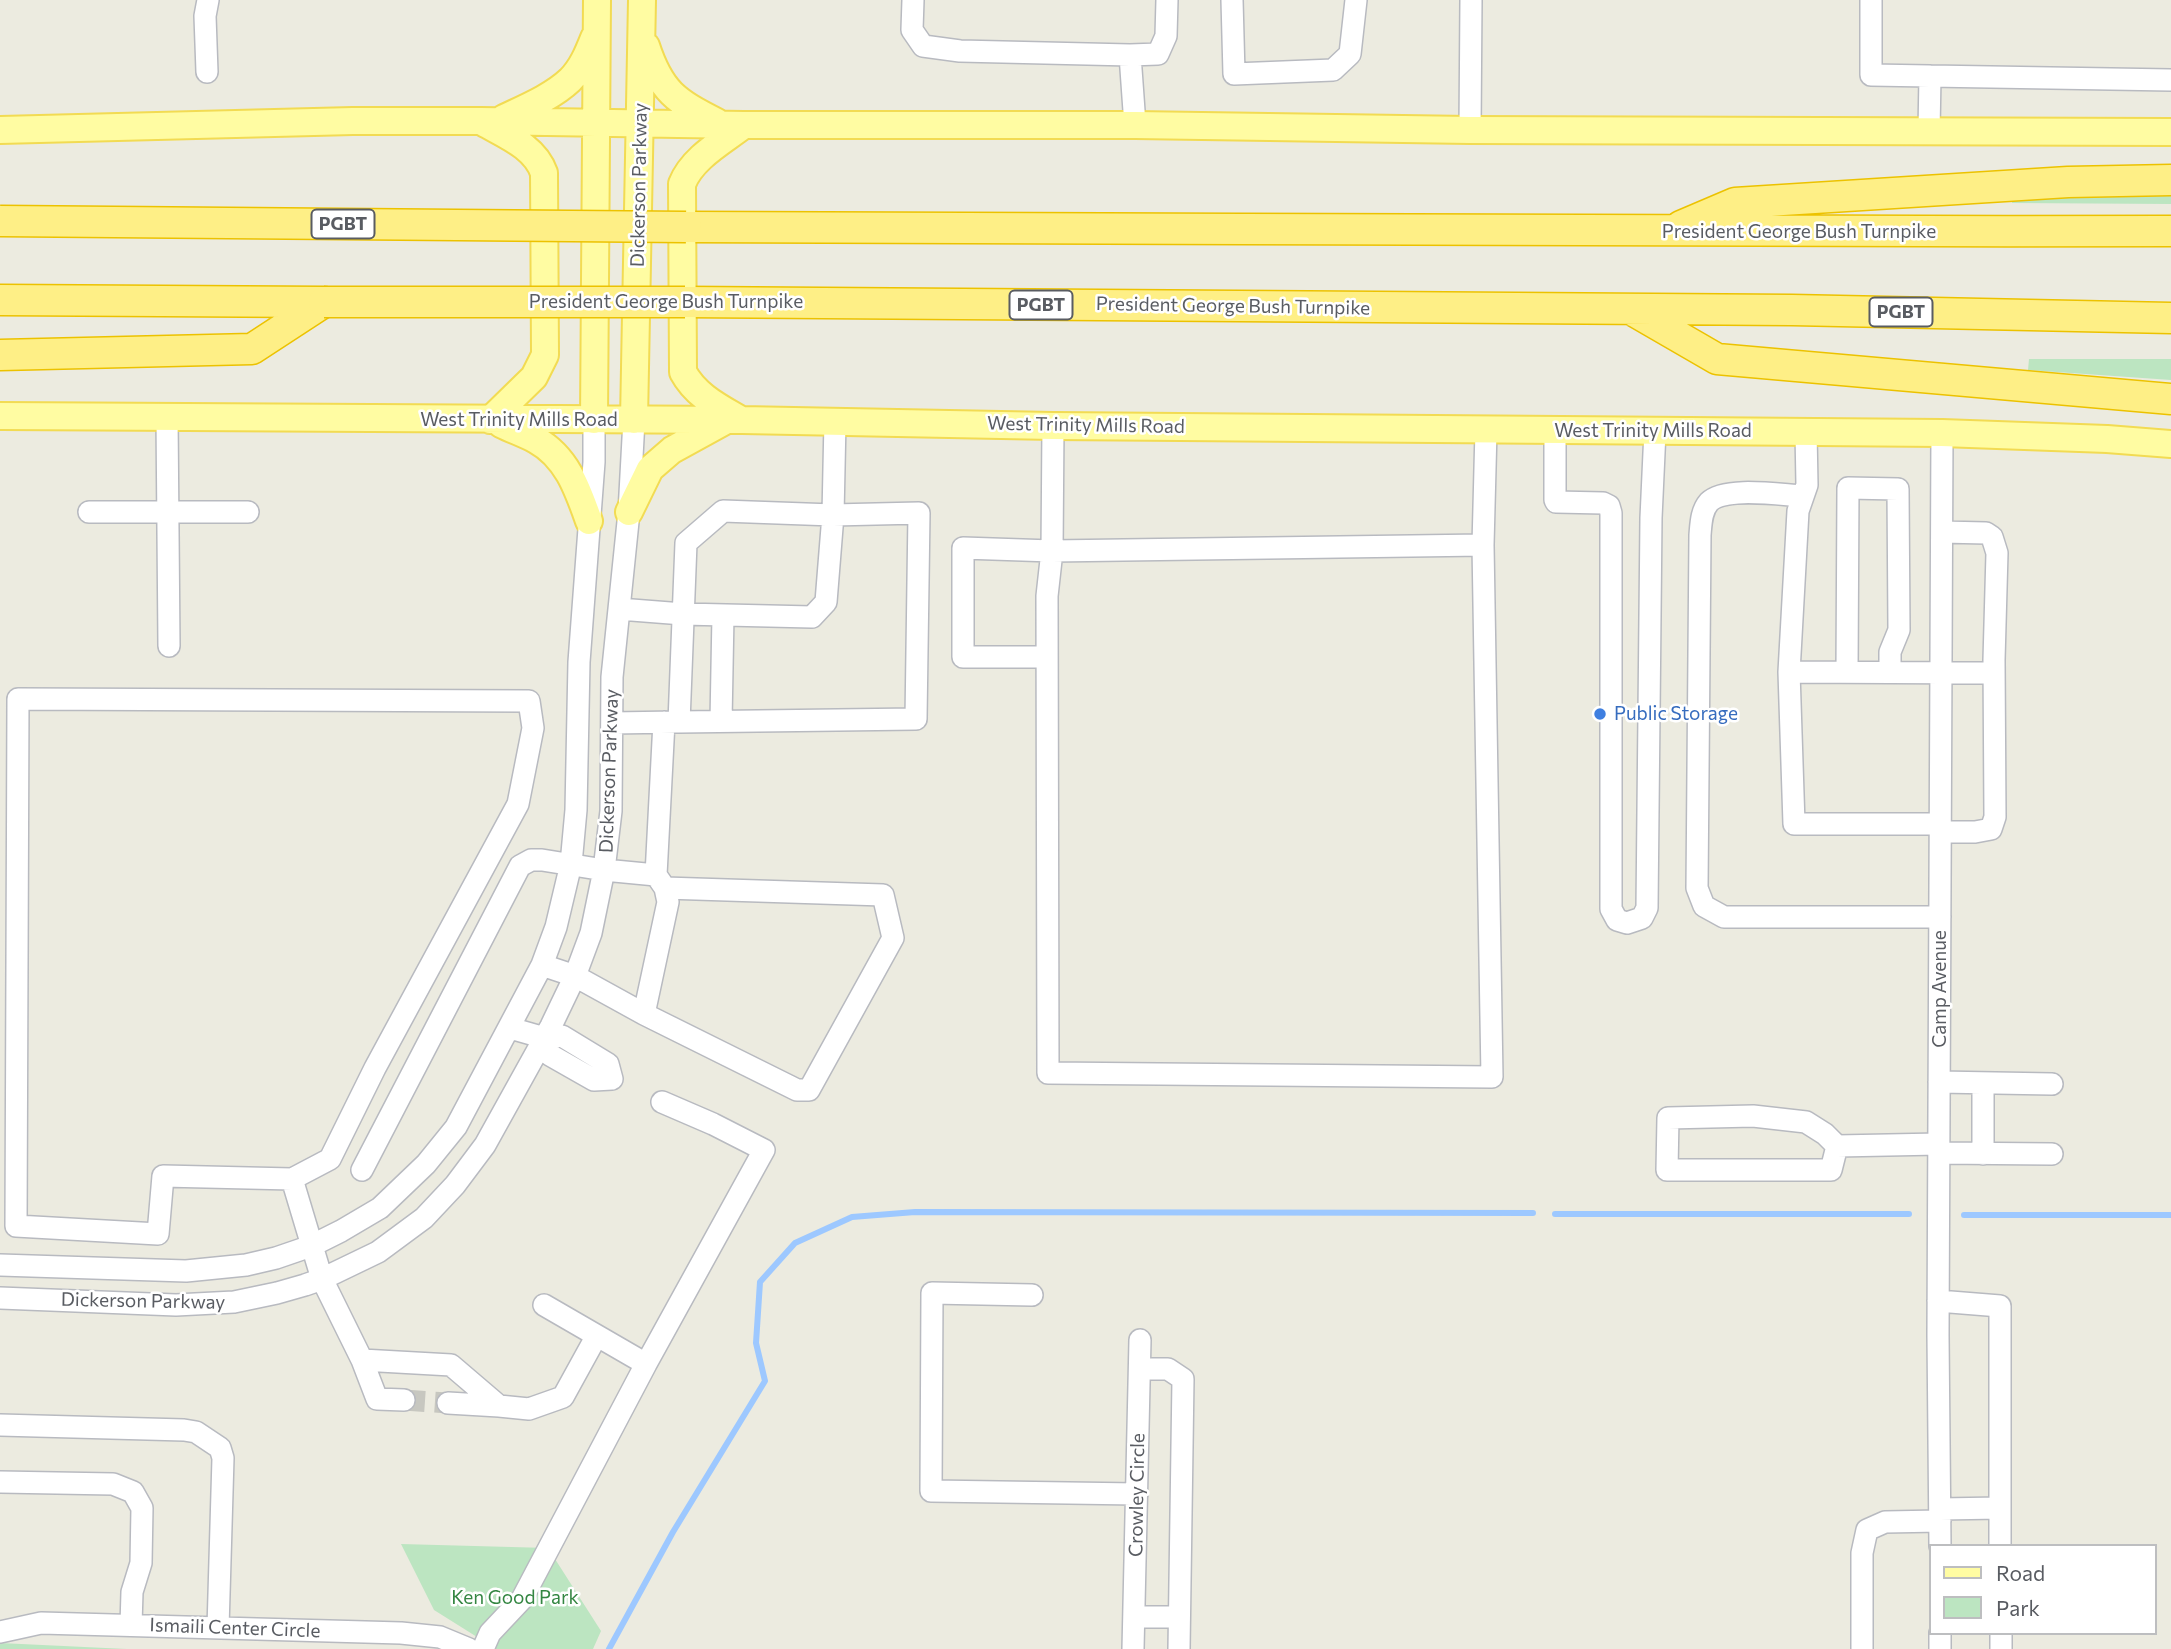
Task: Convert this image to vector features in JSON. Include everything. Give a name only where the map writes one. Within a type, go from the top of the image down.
[{"type":"highway","points":[[1668,232],[1735,203],[2068,182],[2171,180]]},
{"type":"highway","name":"President George Bush Turnpike","points":[[0,221],[1668,232],[2171,231]]},
{"type":"highway","name":"President George Bush Turnpike","points":[[0,300],[576,300],[1806,310],[2171,317]]},
{"type":"highway","points":[[0,355],[252,349],[324,302]]},
{"type":"highway","points":[[1631,310],[1717,359],[2171,399]]},
{"type":"main road","name":"Dickerson Parkway","points":[[594,420],[597,0]]},
{"type":"main road","name":"Dickerson Parkway","points":[[634,421],[642,0]]},
{"type":"main road","points":[[489,121],[540,100],[569,80],[585,60],[596,33]]},
{"type":"main road","points":[[642,35],[652,65],[667,91],[683,104],[732,125]]},
{"type":"main road","points":[[0,130],[353,121],[489,121],[1470,130],[2171,132]]},
{"type":"main road","points":[[489,121],[532,153],[540,162],[544,173],[545,355],[534,377],[490,419],[538,441],[565,465],[577,486],[589,521]]},
{"type":"main road","points":[[629,512],[650,470],[672,450],[734,421],[688,383],[683,372],[682,184],[687,172],[732,125]]},
{"type":"main road","name":"West Trinity Mills Road","points":[[0,416],[835,421],[1053,426],[1942,433],[2171,444]]},
{"type":"street","points":[[207,72],[205,16],[208,0]]},
{"type":"street","points":[[913,0],[912,30],[923,46],[960,51],[1130,55],[1158,54],[1166,36],[1167,0]]},
{"type":"street","points":[[1232,0],[1234,74],[1333,70],[1350,54],[1356,0]]},
{"type":"street","points":[[1470,130],[1471,0]]},
{"type":"street","points":[[1871,0],[1871,75],[2171,80]]},
{"type":"street","points":[[1130,55],[1135,125]]},
{"type":"street","points":[[1929,131],[1930,76]]},
{"type":"street","points":[[167,417],[169,646]]},
{"type":"street","name":"Dickerson Parkway","points":[[0,1265],[186,1271],[246,1265],[276,1258],[312,1246],[380,1208],[426,1164],[456,1128],[542,965],[556,927],[571,864],[576,810],[579,662],[594,462],[594,420]]},
{"type":"street","name":"Dickerson Parkway","points":[[0,1298],[176,1305],[234,1303],[323,1279],[378,1252],[424,1218],[455,1185],[485,1145],[545,1038],[575,976],[591,933],[604,870],[611,811],[612,677],[629,512],[634,421]]},
{"type":"street","points":[[619,609],[683,614],[812,617],[826,602],[833,515],[835,421]]},
{"type":"street","points":[[1053,426],[1052,551],[1047,596],[1048,1073],[1492,1077],[1483,545],[1486,430]]},
{"type":"street","points":[[1555,430],[1556,502],[1603,502],[1609,506],[1611,513],[1611,909],[1617,920],[1627,923],[1642,918],[1647,908],[1651,518],[1655,431]]},
{"type":"street","points":[[1807,432],[1807,485],[1798,511],[1789,672],[1794,824],[1940,828],[1975,832],[1991,829],[1995,817],[1997,553],[1992,537],[1986,533],[1942,532]]},
{"type":"street","name":"Camp Avenue","points":[[1940,1544],[1938,1301],[1942,433]]},
{"type":"street","points":[[1847,672],[1848,488],[1898,489],[1899,630],[1890,653],[1890,672]]},
{"type":"street","points":[[1803,496],[1734,493],[1720,495],[1709,502],[1703,514],[1700,535],[1697,888],[1704,906],[1724,917],[1940,917]]},
{"type":"street","points":[[612,723],[672,722],[722,721],[916,719],[919,513],[833,515],[723,511],[685,543],[683,614],[672,722],[660,881],[668,902],[644,1014]]},
{"type":"street","points":[[89,512],[248,512]]},
{"type":"street","points":[[1047,657],[963,657],[964,548],[1052,551],[1483,545]]},
{"type":"street","points":[[722,721],[723,615]]},
{"type":"street","points":[[1789,672],[1994,673]]},
{"type":"street","points":[[18,699],[529,701],[533,728],[518,804],[429,968],[330,1158],[292,1179],[163,1177],[158,1234],[16,1226],[18,699]]},
{"type":"street","points":[[362,1170],[520,866],[531,860],[571,864],[660,881],[883,895],[893,938],[809,1090],[797,1090],[644,1014],[575,976],[542,965]]},
{"type":"street","points":[[429,968],[459,985]]},
{"type":"street","points":[[510,1028],[545,1038]]},
{"type":"street","points":[[1939,1082],[2052,1084]]},
{"type":"street","points":[[1983,1083],[1983,1154]]},
{"type":"street","points":[[483,1649],[490,1633],[522,1599],[646,1364],[764,1150],[662,1102]]},
{"type":"street","points":[[1837,1146],[1831,1170],[1667,1170],[1668,1118],[1753,1116],[1806,1122],[1825,1133],[1837,1146],[1939,1149],[1983,1154],[2052,1154]]},
{"type":"street","points":[[292,1179],[323,1279],[362,1360],[377,1399],[404,1400]]},
{"type":"street","points":[[1032,1295],[932,1293],[931,1491],[1137,1494]]},
{"type":"street","points":[[1938,1301],[2000,1306],[2000,1544]]},
{"type":"street","points":[[544,1305],[646,1364]]},
{"type":"street","points":[[447,1403],[529,1409],[563,1397],[596,1337]]},
{"type":"street","name":"Crowley Circle","points":[[1133,1649],[1140,1340]]},
{"type":"street","points":[[362,1360],[450,1365],[499,1406]]},
{"type":"street","points":[[1140,1369],[1168,1369],[1183,1379],[1179,1649]]},
{"type":"street","points":[[0,1425],[184,1430],[210,1439],[220,1448],[223,1458],[218,1628]]},
{"type":"street","points":[[0,1482],[113,1484],[133,1492],[142,1508],[141,1563],[132,1592],[131,1625]]},
{"type":"street","points":[[1862,1649],[1862,1553],[1867,1530],[1885,1522],[2000,1508]]},
{"type":"street","points":[[1134,1617],[1179,1616]]},
{"type":"street","name":"Ismaili Center Circle","points":[[0,1632],[41,1623],[411,1633],[440,1637],[469,1649]]},
{"type":"green space","points":[[2171,191],[2171,204],[2012,203],[2013,197]]},
{"type":"green space","points":[[2029,359],[2171,359],[2171,380],[2028,370]]},
{"type":"green space","name":"Ken Good Park","points":[[401,1544],[548,1548],[601,1631],[593,1649],[493,1649],[434,1610]]},
{"type":"green space","points":[[0,1643],[127,1649],[0,1649]]},
{"type":"waterway","points":[[609,1649],[673,1532],[765,1381],[756,1343],[760,1282],[795,1243],[852,1217],[915,1212],[1533,1213]]},
{"type":"waterway","points":[[1555,1214],[1909,1214]]},
{"type":"waterway","points":[[1964,1215],[2171,1215]]},
{"type":"tunnel","points":[[404,1400],[448,1403]]},
{"type":"place","name":"Public Storage","points":[[1600,714]]}]
